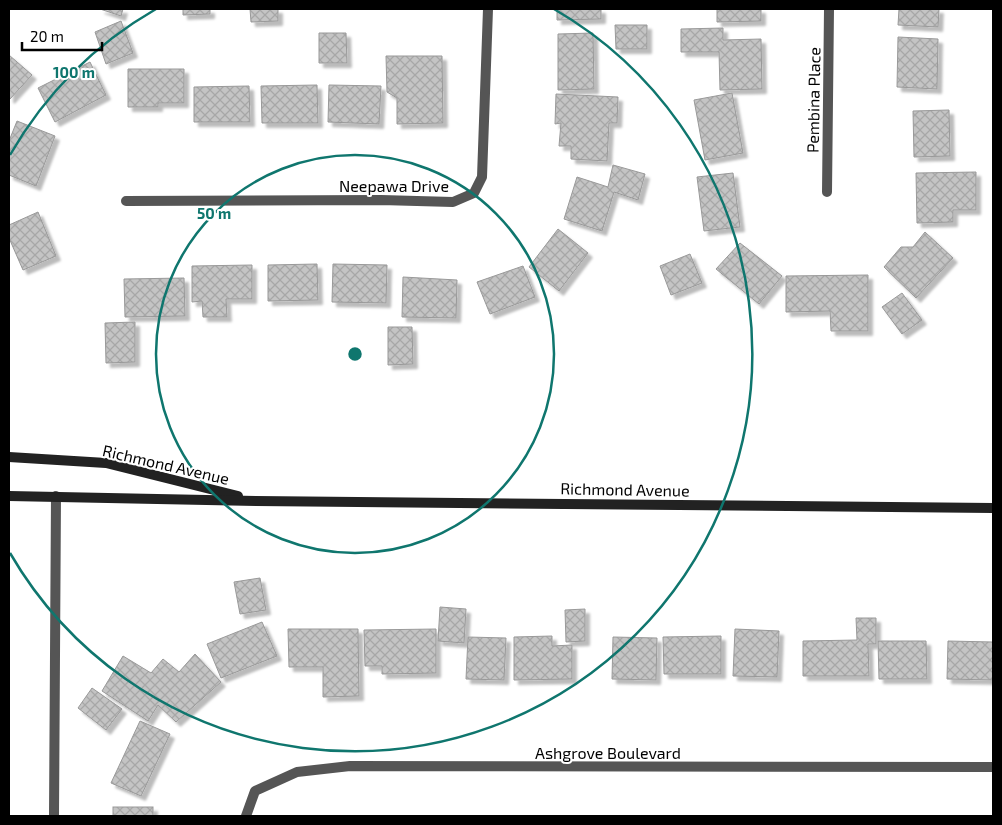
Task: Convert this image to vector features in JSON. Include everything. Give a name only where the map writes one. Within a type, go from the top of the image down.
[{"type":"main road","name":"Richmond Avenue","points":[[9,457],[106,463],[256,501]]},
{"type":"main road","name":"Richmond Avenue","points":[[9,496],[256,501],[993,508]]},
{"type":"street","name":"Neepawa Drive","points":[[126,201],[381,200],[453,202],[474,193],[482,176],[488,9]]},
{"type":"street","name":"Pembina Place","points":[[827,192],[829,9]]},
{"type":"street","points":[[54,816],[56,496]]},
{"type":"street","name":"Ashgrove Boulevard","points":[[246,816],[255,791],[297,772],[350,766],[993,767]]},
{"type":"building","points":[[100,9],[123,9],[121,16]]},
{"type":"building","points":[[183,9],[210,9],[210,14],[183,15]]},
{"type":"building","points":[[250,9],[278,9],[278,21],[251,22]]},
{"type":"building","points":[[557,9],[601,9],[601,19],[557,20]]},
{"type":"building","points":[[717,9],[761,9],[761,21],[717,22]]},
{"type":"building","points":[[899,9],[939,9],[938,27],[898,25]]},
{"type":"building","points":[[121,21],[133,53],[106,64],[95,32]]},
{"type":"building","points":[[615,25],[647,25],[647,49],[616,49]]},
{"type":"building","points":[[723,28],[723,40],[761,39],[762,89],[720,90],[719,52],[681,52],[681,29]]},
{"type":"building","points":[[319,33],[346,33],[347,63],[319,63]]},
{"type":"building","points":[[593,33],[594,89],[558,90],[558,34]]},
{"type":"building","points":[[898,37],[938,39],[937,89],[897,87]]},
{"type":"building","points":[[9,55],[32,75],[10,99],[9,98]]},
{"type":"building","points":[[386,56],[442,56],[443,123],[397,124],[397,98],[387,92]]},
{"type":"building","points":[[90,62],[106,95],[55,122],[38,88]]},
{"type":"building","points":[[128,69],[184,69],[184,103],[158,103],[158,107],[128,107]]},
{"type":"building","points":[[317,85],[318,123],[262,123],[261,86]]},
{"type":"building","points":[[329,85],[381,86],[379,124],[328,122]]},
{"type":"building","points":[[249,86],[250,122],[194,122],[194,87]]},
{"type":"building","points":[[732,93],[743,153],[705,160],[694,100]]},
{"type":"building","points":[[556,94],[618,97],[617,123],[609,123],[607,161],[571,159],[571,146],[559,146],[561,123],[555,124]]},
{"type":"building","points":[[949,110],[950,156],[914,157],[913,111]]},
{"type":"building","points":[[17,121],[55,136],[36,186],[9,175],[9,141]]},
{"type":"building","points":[[613,165],[645,174],[638,200],[614,192],[602,231],[564,219],[577,177],[608,187]]},
{"type":"building","points":[[976,172],[976,210],[953,210],[953,222],[917,223],[916,173]]},
{"type":"building","points":[[733,173],[740,227],[704,231],[697,177]]},
{"type":"building","points":[[38,212],[56,256],[23,270],[9,238],[9,225]]},
{"type":"building","points":[[558,229],[588,253],[559,291],[529,267]]},
{"type":"building","points":[[925,232],[953,258],[916,298],[884,267],[901,247],[913,247]]},
{"type":"building","points":[[740,243],[782,276],[759,304],[716,269]]},
{"type":"building","points":[[690,254],[702,283],[671,295],[660,266]]},
{"type":"building","points":[[317,264],[318,300],[268,301],[268,265]]},
{"type":"building","points":[[333,264],[387,265],[386,303],[332,302]]},
{"type":"building","points":[[252,265],[252,299],[226,299],[227,317],[203,317],[202,301],[192,302],[192,266]]},
{"type":"building","points":[[523,266],[535,297],[490,314],[477,282]]},
{"type":"building","points":[[868,275],[868,331],[831,331],[830,311],[786,312],[786,276]]},
{"type":"building","points":[[403,277],[457,280],[456,318],[402,317]]},
{"type":"building","points":[[184,278],[185,316],[125,317],[124,279]]},
{"type":"building","points":[[902,293],[922,320],[902,334],[882,307]]},
{"type":"building","points":[[135,322],[135,362],[106,363],[105,323]]},
{"type":"building","points":[[388,327],[412,327],[413,364],[388,365]]},
{"type":"building","points":[[260,578],[266,610],[240,614],[234,582]]},
{"type":"building","points":[[440,607],[466,609],[464,643],[438,641]]},
{"type":"building","points":[[585,609],[585,641],[566,642],[565,610]]},
{"type":"building","points":[[856,618],[876,618],[876,644],[868,644],[869,676],[803,676],[803,641],[857,640]]},
{"type":"building","points":[[262,622],[277,656],[221,678],[207,644]]},
{"type":"building","points":[[288,629],[358,629],[359,696],[323,697],[323,667],[289,667]]},
{"type":"building","points":[[436,629],[436,673],[382,674],[382,666],[365,666],[364,630]]},
{"type":"building","points":[[735,629],[779,631],[777,677],[733,676]]},
{"type":"building","points":[[552,636],[552,646],[572,645],[572,679],[514,680],[514,637]]},
{"type":"building","points":[[721,636],[721,674],[664,674],[663,637]]},
{"type":"building","points":[[468,637],[506,638],[504,680],[466,679]]},
{"type":"building","points":[[613,637],[657,638],[656,680],[612,679]]},
{"type":"building","points":[[878,641],[926,641],[927,679],[879,679]]},
{"type":"building","points":[[948,641],[993,642],[993,680],[947,679]]},
{"type":"building","points":[[195,654],[221,682],[176,722],[158,705],[148,721],[102,691],[123,656],[151,673],[163,659],[179,672]]},
{"type":"building","points":[[92,688],[122,709],[106,730],[78,708]]},
{"type":"building","points":[[140,721],[170,734],[141,796],[111,783]]},
{"type":"building","points":[[113,807],[153,807],[153,816],[113,816]]}]
